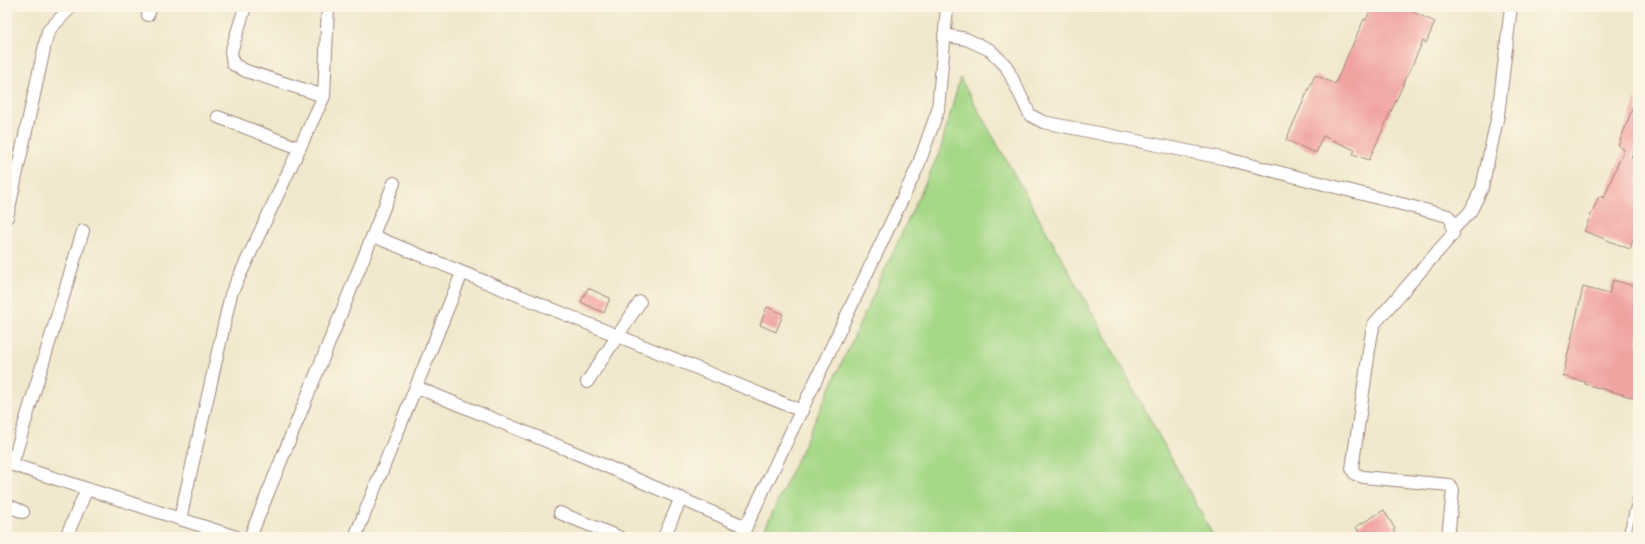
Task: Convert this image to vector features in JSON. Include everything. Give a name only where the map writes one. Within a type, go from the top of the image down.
[{"type":"street","points":[[7,217],[48,31],[71,7]]},
{"type":"street","points":[[245,7],[231,52],[234,64],[246,71],[324,96]]},
{"type":"street","points":[[180,519],[231,294],[324,96],[328,7]]},
{"type":"street","points":[[416,387],[681,498],[744,532],[918,166],[938,110],[947,7]]},
{"type":"street","points":[[1454,228],[1470,212],[1482,188],[1498,115],[1511,7]]},
{"type":"street","points":[[944,35],[966,39],[990,50],[1006,66],[1030,115],[1043,122],[1227,159],[1448,216],[1452,221],[1454,228],[1453,234],[1374,324],[1352,469],[1355,474],[1363,477],[1449,485],[1453,490],[1448,537]]},
{"type":"street","points":[[218,117],[299,148]]},
{"type":"street","points":[[250,537],[394,182]]},
{"type":"street","points":[[83,231],[10,464],[236,537]]},
{"type":"street","points":[[373,236],[802,410]]},
{"type":"street","points":[[355,537],[462,273]]},
{"type":"street","points":[[587,382],[640,302]]},
{"type":"street","points":[[66,537],[87,489]]},
{"type":"street","points":[[664,537],[681,498]]},
{"type":"street","points":[[7,505],[23,512]]},
{"type":"street","points":[[560,513],[619,537]]},
{"type":"lane","points":[[1626,537],[1638,491]]},
{"type":"green space","points":[[960,78],[1093,314],[1214,537],[761,537],[940,151]]},
{"type":"building","points":[[1372,7],[1402,7],[1435,22],[1426,43],[1423,41],[1369,160],[1353,154],[1355,150],[1323,136],[1316,153],[1286,140],[1315,75],[1335,84],[1364,19],[1366,20]]},
{"type":"building","points":[[1637,97],[1638,141],[1631,158],[1638,161],[1638,226],[1630,249],[1584,231],[1599,196],[1604,198],[1624,149],[1618,146]]},
{"type":"building","points":[[1613,280],[1638,287],[1638,399],[1563,376],[1583,287],[1609,294]]},
{"type":"building","points":[[588,288],[610,298],[604,313],[581,302]]},
{"type":"building","points":[[767,307],[783,314],[776,332],[760,325]]},
{"type":"building","points":[[1384,510],[1395,529],[1393,530],[1397,537],[1362,537],[1356,527]]}]
